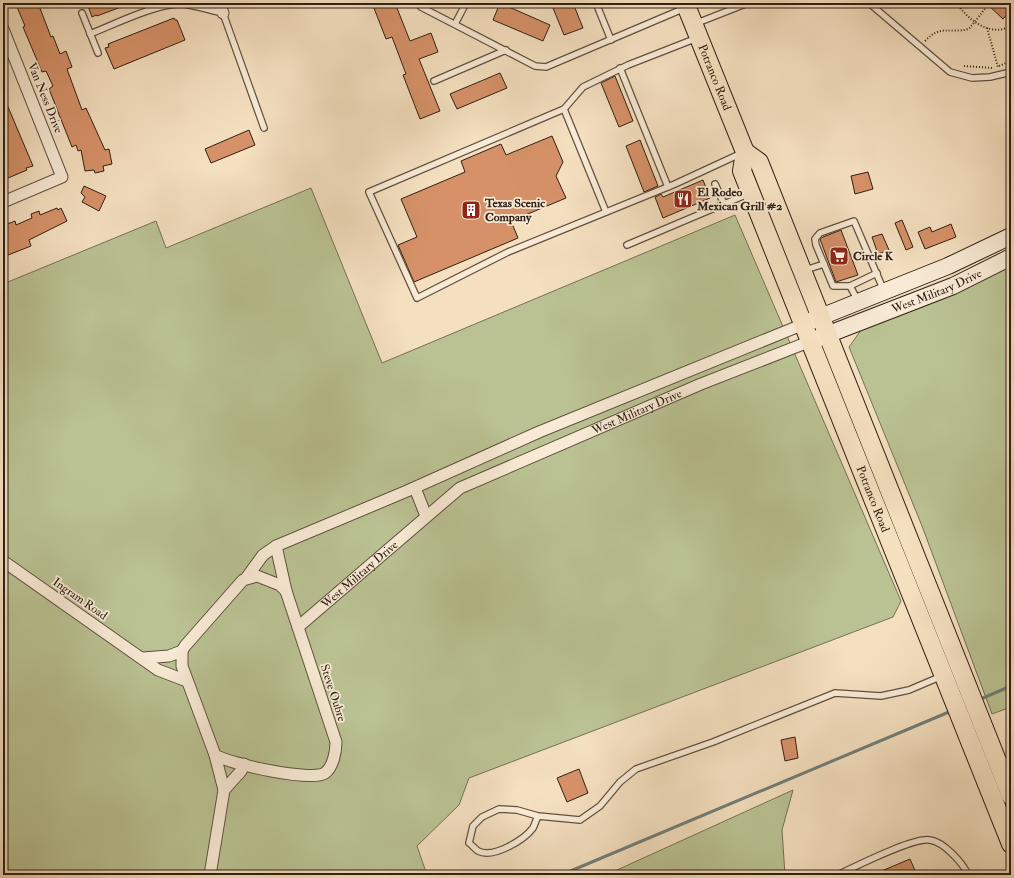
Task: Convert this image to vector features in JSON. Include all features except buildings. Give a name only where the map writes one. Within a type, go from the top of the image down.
[{"type":"main road","name":"Potranco Road","points":[[686,5],[744,152],[742,171],[1011,844]]},
{"type":"main road","name":"Potranco Road","points":[[744,152],[759,162],[1011,796]]},
{"type":"main road","name":"West Military Drive","points":[[804,324],[948,266],[1011,236]]},
{"type":"main road","name":"West Military Drive","points":[[811,341],[953,286],[1011,257]]},
{"type":"street","name":"Van Ness Drive","points":[[3,29],[62,177],[3,202]]},
{"type":"street","name":"West Military Drive","points":[[247,577],[263,555],[276,546],[415,488],[539,432],[804,324]]},
{"type":"street","name":"West Military Drive","points":[[298,627],[460,488],[701,384],[811,341]]},
{"type":"street","points":[[539,432],[547,451]]},
{"type":"street","points":[[415,488],[426,516]]},
{"type":"street","name":"Steve Oubre","points":[[215,754],[220,758],[305,777],[316,776],[325,772],[336,752],[336,742],[286,591],[276,546]]},
{"type":"street","name":"Ingram Road","points":[[3,561],[158,670],[187,681]]},
{"type":"street","points":[[143,658],[169,656],[182,651],[247,577],[257,576],[270,580],[280,585],[286,591]]},
{"type":"street","points":[[182,651],[182,666],[215,754],[224,790],[210,875]]},
{"type":"street","points":[[224,790],[241,770],[244,764]]},
{"type":"lane","points":[[418,3],[421,7],[535,66],[546,67],[611,40],[686,5]]},
{"type":"lane","points":[[455,24],[466,3]]},
{"type":"lane","points":[[596,3],[611,40]]},
{"type":"lane","points":[[744,152],[668,187],[508,252],[417,298],[369,192],[564,109],[583,87],[748,3]]},
{"type":"lane","points":[[868,3],[950,72],[972,78],[990,77],[1011,72]]},
{"type":"lane","points":[[90,34],[159,7],[182,4],[221,8],[264,128]]},
{"type":"lane","points":[[82,13],[98,53]]},
{"type":"lane","points":[[434,81],[506,50]]},
{"type":"lane","points":[[620,68],[668,187]]},
{"type":"lane","points":[[564,109],[606,212]]},
{"type":"lane","points":[[715,184],[724,204]]},
{"type":"lane","points":[[627,245],[751,192]]},
{"type":"lane","points":[[877,273],[850,286],[833,286],[816,246],[816,239],[820,233],[854,221],[877,273],[885,292]]},
{"type":"lane","points":[[802,271],[824,264]]},
{"type":"lane","points":[[850,286],[859,303]]},
{"type":"lane","points":[[538,816],[533,827],[525,836],[507,848],[491,852],[479,852],[469,843],[473,826],[482,817],[499,809],[517,810],[538,816],[580,820],[600,806],[620,782],[636,769],[713,742],[835,693],[881,696],[909,690],[944,675]]},
{"type":"lane","points":[[837,875],[909,843],[930,840],[947,848],[965,868],[968,875]]},
{"type":"path","points":[[957,3],[961,10],[975,22],[987,28],[1003,29],[1011,25]]},
{"type":"path","points":[[925,41],[932,33],[938,30],[969,29],[988,5]]},
{"type":"path","points":[[987,28],[998,66]]},
{"type":"path","points":[[964,66],[976,68],[998,66],[1011,62]]},
{"type":"green space","points":[[311,188],[382,363],[735,215],[901,601],[893,617],[469,778],[459,805],[417,846],[427,875],[3,875],[3,284],[156,221],[166,248]]},
{"type":"green space","points":[[1011,264],[1011,707],[992,714],[922,526],[849,347],[861,330]]},
{"type":"green space","points":[[793,790],[782,830],[785,875],[606,875]]},
{"type":"waterway","points":[[983,698],[1011,686]]},
{"type":"waterway","points":[[561,875],[949,712]]},
{"type":"place","name":"El Rodeo Mexican Grill #2","points":[[683,199]]},
{"type":"place","name":"Texas Scenic Company","points":[[471,210]]},
{"type":"place","name":"Circle K","points":[[839,256]]}]
